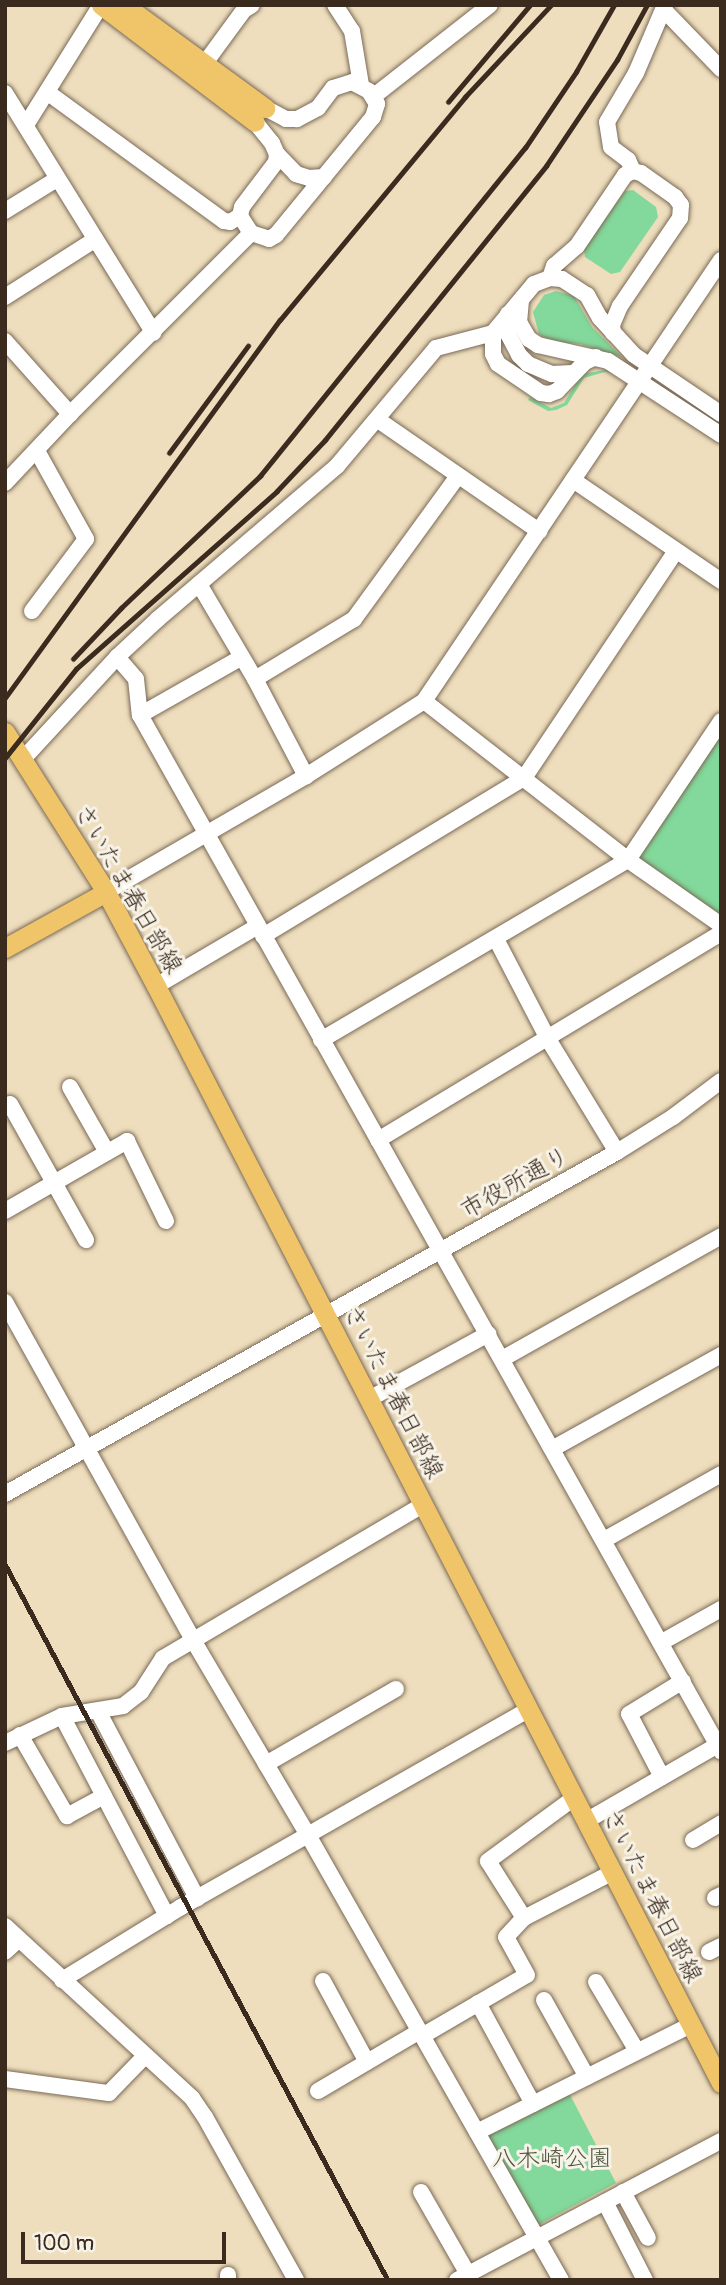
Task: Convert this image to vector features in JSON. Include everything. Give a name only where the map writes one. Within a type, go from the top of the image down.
[{"type":"main road","points":[[101,5],[260,115]]},
{"type":"main road","points":[[124,5],[205,63],[260,115]]},
{"type":"main road","name":"さいたま春日部線","points":[[5,732],[106,892],[156,986],[721,2083]]},
{"type":"main road","points":[[5,948],[106,892]]},
{"type":"street","points":[[26,125],[101,5]]},
{"type":"street","points":[[335,5],[352,31],[361,85]]},
{"type":"street","points":[[374,96],[488,6]]},
{"type":"street","points":[[205,63],[245,7]]},
{"type":"street","points":[[633,171],[628,160],[611,146],[607,122],[636,73],[664,8],[721,69]]},
{"type":"street","points":[[277,154],[276,162],[242,207],[240,216],[250,233],[269,239],[276,235],[324,177],[373,117],[377,104],[374,96],[361,85],[352,82],[333,88],[318,108],[298,119],[260,115],[277,154],[296,173],[309,178],[324,177]]},
{"type":"street","points":[[47,92],[224,221],[230,222],[240,216]]},
{"type":"street","points":[[5,93],[154,333]]},
{"type":"street","points":[[551,278],[554,266],[577,246],[625,175],[633,171],[641,173],[675,197],[681,205],[681,218],[620,306],[611,325],[613,333]]},
{"type":"street","points":[[5,211],[57,179]]},
{"type":"street","points":[[5,484],[70,414],[154,333],[250,233]]},
{"type":"street","points":[[5,297],[94,240]]},
{"type":"street","points":[[106,892],[306,776],[424,701],[720,261]]},
{"type":"street","points":[[596,357],[573,373],[557,391],[541,393],[498,364],[492,346],[493,333],[534,284],[551,278],[562,279],[577,286],[613,333],[650,366],[721,414]]},
{"type":"street","points":[[521,299],[519,322],[529,339],[549,349],[596,357],[640,381],[721,435]]},
{"type":"street","points":[[508,314],[508,334],[512,345],[528,364],[552,374],[573,373]]},
{"type":"street","points":[[23,759],[117,657],[337,466],[436,348],[493,333]]},
{"type":"street","points":[[5,341],[70,414]]},
{"type":"street","points":[[378,419],[539,531]]},
{"type":"street","points":[[32,611],[86,540],[37,451]]},
{"type":"street","points":[[255,679],[354,619],[458,476]]},
{"type":"street","points":[[573,480],[721,581]]},
{"type":"street","points":[[156,986],[261,931],[524,778],[676,551]]},
{"type":"street","points":[[199,584],[255,679],[306,776]]},
{"type":"street","points":[[117,657],[136,679],[140,715],[720,1747],[586,1821]]},
{"type":"street","points":[[140,715],[242,657]]},
{"type":"street","points":[[424,701],[628,860],[721,925]]},
{"type":"street","points":[[321,1040],[628,860],[721,721]]},
{"type":"street","points":[[378,1140],[721,933]]},
{"type":"street","points":[[496,939],[548,1039],[617,1152]]},
{"type":"street","name":"市役所通り","points":[[5,1494],[617,1152],[721,1081]]},
{"type":"street","points":[[70,1087],[107,1152]]},
{"type":"street","points":[[10,1104],[86,1240]]},
{"type":"street","points":[[5,1211],[127,1140],[166,1221]]},
{"type":"street","points":[[502,1359],[721,1237]]},
{"type":"street","points":[[5,1302],[193,1640],[308,1835],[539,2237],[561,2280]]},
{"type":"street","points":[[369,1399],[488,1334]]},
{"type":"street","points":[[552,1449],[721,1355]]},
{"type":"street","points":[[604,1540],[721,1474]]},
{"type":"street","points":[[104,1796],[67,1816],[13,1739],[62,1716],[123,1706],[141,1692],[163,1658],[423,1505]]},
{"type":"street","points":[[662,1642],[721,1609]]},
{"type":"street","points":[[662,1777],[629,1714],[683,1681]]},
{"type":"street","points":[[266,1764],[397,1689]]},
{"type":"street","points":[[62,1980],[197,1898],[528,1710]]},
{"type":"street","points":[[98,1712],[197,1898]]},
{"type":"street","points":[[62,1716],[167,1916]]},
{"type":"street","points":[[524,1918],[488,1861],[574,1798]]},
{"type":"street","points":[[693,1840],[721,1823]]},
{"type":"street","points":[[318,2091],[527,1975],[506,1937],[524,1918],[613,1872]]},
{"type":"street","points":[[5,1926],[192,2098],[296,2280]]},
{"type":"street","points":[[5,1952],[19,1939]]},
{"type":"street","points":[[323,1982],[367,2062]]},
{"type":"street","points":[[597,1982],[637,2052]]},
{"type":"street","points":[[544,2000],[587,2077]]},
{"type":"street","points":[[478,2003],[533,2104]]},
{"type":"street","points":[[477,2132],[691,2025]]},
{"type":"street","points":[[5,2079],[109,2093],[145,2056]]},
{"type":"street","points":[[421,2192],[462,2277],[721,2141]]},
{"type":"street","points":[[623,2192],[648,2238]]},
{"type":"street","points":[[605,2202],[645,2280]]},
{"type":"green space","points":[[633,190],[656,207],[658,217],[620,272],[611,274],[585,257],[584,249],[625,191]]},
{"type":"green space","points":[[556,291],[574,296],[592,327],[622,357],[580,344],[550,341],[539,334],[533,312],[544,295]]},
{"type":"green space","points":[[605,370],[613,373],[605,372],[584,378],[567,405],[556,410],[548,411],[528,400],[530,397],[551,408],[564,403],[582,374]]},
{"type":"green space","points":[[721,735],[721,915],[635,857]]},
{"type":"green space","name":"八木崎公園","points":[[568,2091],[616,2183],[538,2225],[486,2137],[488,2132]]},
{"type":"railway","points":[[448,102],[530,5]]},
{"type":"railway","points":[[5,698],[280,320],[465,97],[551,5]]},
{"type":"railway","points":[[73,659],[121,608],[260,476],[525,148],[576,72],[614,5]]},
{"type":"railway","points":[[5,758],[76,669],[277,491],[325,440],[546,166],[617,60],[647,5]]},
{"type":"railway","points":[[169,453],[248,346]]},
{"type":"railway","points":[[5,1564],[388,2280]]}]
